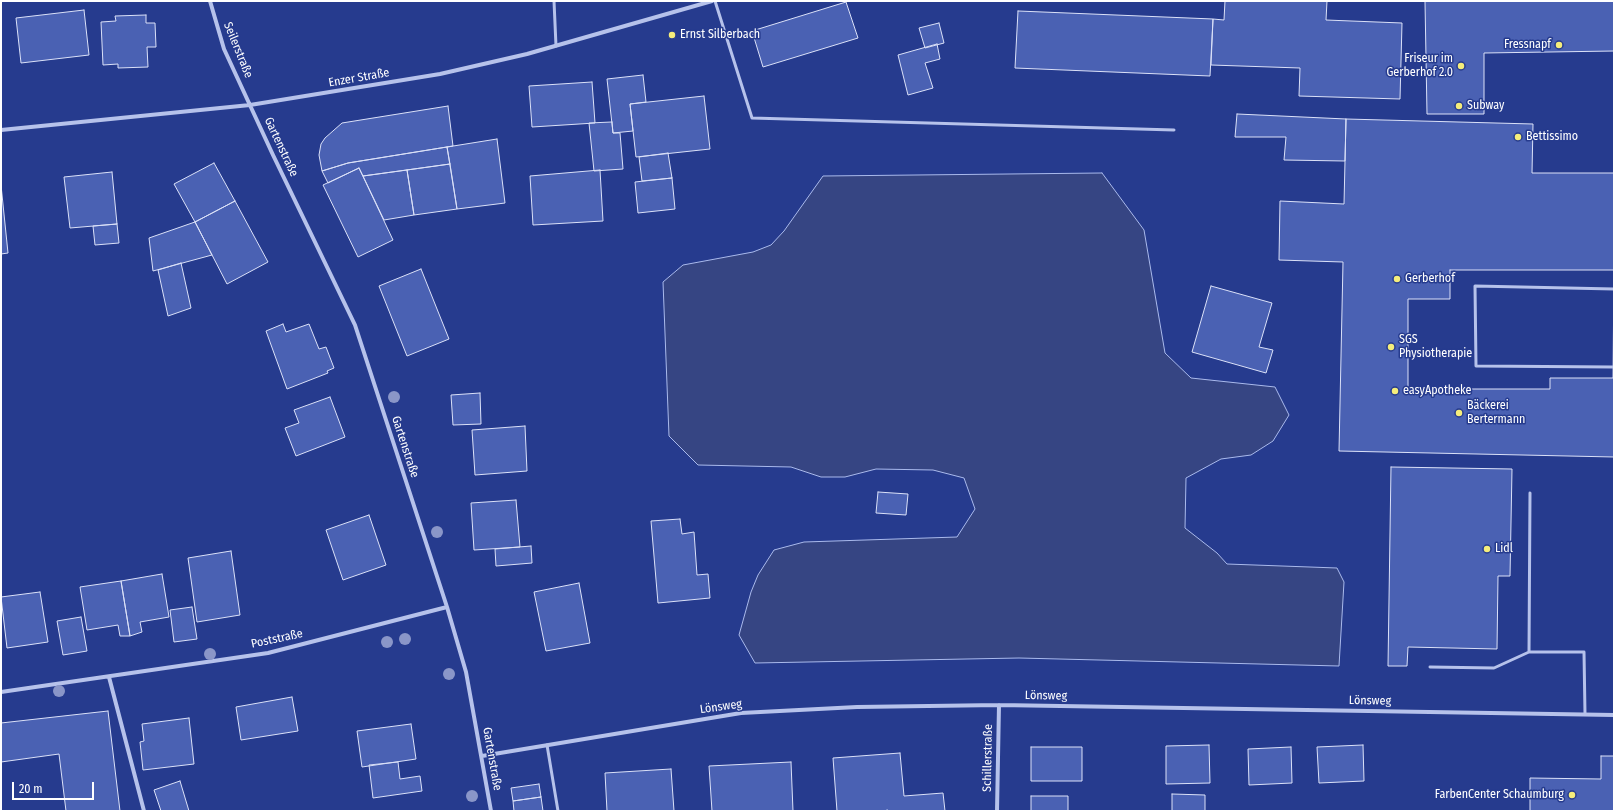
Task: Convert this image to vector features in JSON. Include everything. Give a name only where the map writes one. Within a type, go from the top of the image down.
[{"type":"street","name":"Seilerstraße","points":[[210,1],[224,49],[250,105]]},
{"type":"street","name":"Enzer Straße","points":[[1,130],[250,105],[440,74],[556,46],[712,1]]},
{"type":"street","name":"Gartenstraße","points":[[250,105],[355,325],[447,607],[466,672],[491,811]]},
{"type":"street","name":"Poststraße","points":[[1,692],[268,653],[447,607]]},
{"type":"street","points":[[109,677],[144,811]]},
{"type":"street","name":"Lönsweg","points":[[482,756],[741,713],[857,707],[999,705],[1614,715]]},
{"type":"street","name":"Schillerstraße","points":[[997,811],[999,705]]},
{"type":"lane","points":[[554,1],[556,46]]},
{"type":"lane","points":[[715,1],[752,118],[1174,130]]},
{"type":"lane","points":[[1613,367],[1476,366],[1475,286],[1614,289]]},
{"type":"lane","points":[[1529,652],[1530,493]]},
{"type":"lane","points":[[1430,667],[1494,668],[1529,652],[1584,652],[1585,714]]},
{"type":"lane","points":[[546,745],[558,811]]},
{"type":"water","points":[[1102,173],[1144,230],[1165,353],[1191,378],[1275,387],[1289,415],[1273,441],[1251,455],[1221,459],[1186,478],[1185,528],[1217,553],[1227,564],[1337,568],[1344,582],[1339,666],[1019,658],[755,663],[739,635],[751,592],[758,575],[774,550],[804,542],[957,537],[975,509],[964,478],[933,470],[876,469],[845,477],[821,477],[791,467],[698,465],[669,436],[663,282],[683,265],[753,252],[771,245],[784,231],[823,176]]},
{"type":"building","points":[[1225,1],[1327,1],[1326,20],[1402,23],[1400,99],[1299,96],[1300,68],[1211,65],[1213,19],[1224,20]]},
{"type":"building","points":[[1425,1],[1614,1],[1614,51],[1484,53],[1484,114],[1427,114]]},
{"type":"building","points":[[846,2],[858,38],[763,67],[752,31]]},
{"type":"building","points":[[84,10],[89,55],[21,63],[16,18]]},
{"type":"building","points":[[1018,11],[1213,19],[1210,76],[1015,68]]},
{"type":"building","points":[[146,15],[146,23],[155,23],[156,47],[147,47],[148,67],[118,68],[118,64],[103,65],[101,22],[116,21],[115,16]]},
{"type":"building","points":[[939,23],[944,43],[925,48],[919,28]]},
{"type":"building","points":[[937,44],[940,59],[925,63],[933,88],[908,95],[898,55]]},
{"type":"building","points":[[643,75],[646,102],[630,104],[633,131],[613,133],[607,79]]},
{"type":"building","points":[[592,82],[595,123],[532,127],[529,86]]},
{"type":"building","points":[[704,96],[710,149],[636,157],[630,104]]},
{"type":"building","points":[[448,106],[453,146],[348,163],[322,171],[319,155],[321,144],[325,138],[342,123]]},
{"type":"building","points":[[1237,114],[1346,119],[1345,161],[1284,160],[1286,137],[1235,137]]},
{"type":"building","name":"Gerberhof","points":[[1346,119],[1533,124],[1532,173],[1614,173],[1614,270],[1614,457],[1339,451],[1343,262],[1279,260],[1280,201],[1344,204]],"holes":[[[1450,270],[1614,270],[1613,378],[1550,378],[1550,389],[1408,389],[1408,299],[1450,299]]]},
{"type":"building","points":[[612,122],[613,133],[620,133],[623,169],[594,171],[589,123]]},
{"type":"building","points":[[497,139],[505,203],[457,209],[447,147]]},
{"type":"building","points":[[447,147],[450,164],[363,176],[359,168],[328,183],[322,171],[348,163]]},
{"type":"building","points":[[668,153],[672,178],[642,181],[639,157]]},
{"type":"building","points":[[214,163],[235,201],[195,222],[174,184]]},
{"type":"building","points":[[450,164],[457,209],[414,215],[407,170]]},
{"type":"building","points":[[359,168],[393,240],[358,257],[323,185]]},
{"type":"building","points":[[407,170],[414,215],[384,220],[363,176]]},
{"type":"building","points":[[600,170],[603,221],[533,225],[530,176]]},
{"type":"building","points":[[112,172],[117,224],[70,228],[64,177]]},
{"type":"building","points":[[672,178],[675,209],[638,213],[635,182]]},
{"type":"building","points":[[1,185],[8,253],[1,254]]},
{"type":"building","points":[[235,201],[268,262],[227,284],[195,222]]},
{"type":"building","points":[[195,222],[212,255],[153,271],[149,238]]},
{"type":"building","points":[[117,224],[119,243],[95,245],[93,226]]},
{"type":"building","points":[[181,263],[191,308],[168,316],[158,270]]},
{"type":"building","points":[[421,269],[449,339],[407,356],[379,286]]},
{"type":"building","points":[[1211,286],[1272,303],[1259,347],[1273,350],[1266,373],[1192,352]]},
{"type":"building","points":[[283,324],[286,332],[309,324],[319,349],[326,347],[334,368],[327,371],[328,373],[287,389],[266,331]]},
{"type":"building","points":[[480,393],[481,424],[453,425],[451,395]]},
{"type":"building","points":[[330,397],[345,437],[296,456],[285,428],[299,423],[294,410]]},
{"type":"building","points":[[525,426],[527,471],[475,475],[472,430]]},
{"type":"building","points":[[1391,467],[1512,469],[1510,576],[1498,576],[1497,649],[1408,647],[1407,666],[1388,666]]},
{"type":"building","points":[[878,492],[908,494],[906,515],[876,513]]},
{"type":"building","points":[[516,500],[520,547],[474,550],[471,503]]},
{"type":"building","points":[[369,515],[386,565],[343,580],[326,530]]},
{"type":"building","points":[[680,519],[682,534],[694,532],[697,575],[708,574],[710,598],[658,603],[651,521]]},
{"type":"building","points":[[531,546],[532,563],[496,566],[495,549]]},
{"type":"building","points":[[231,551],[240,615],[197,622],[188,558]]},
{"type":"building","points":[[162,574],[169,617],[140,622],[142,632],[130,636],[121,581]]},
{"type":"building","points":[[121,581],[130,636],[120,636],[118,625],[87,630],[80,587]]},
{"type":"building","points":[[579,583],[590,643],[546,651],[534,592]]},
{"type":"building","points":[[40,592],[48,642],[7,648],[1,597]]},
{"type":"building","points":[[192,607],[197,639],[174,642],[170,610]]},
{"type":"building","points":[[81,617],[87,651],[63,655],[57,621]]},
{"type":"building","points":[[292,697],[298,731],[241,740],[236,707]]},
{"type":"building","points":[[108,711],[120,811],[66,811],[59,754],[1,762],[1,723]]},
{"type":"building","points":[[189,718],[194,764],[143,770],[140,742],[144,741],[142,724]]},
{"type":"building","points":[[411,724],[416,759],[362,767],[357,731]]},
{"type":"building","points":[[1209,745],[1210,783],[1166,784],[1166,746]]},
{"type":"building","points":[[1363,745],[1364,781],[1319,783],[1317,747]]},
{"type":"building","points":[[1031,747],[1082,747],[1082,781],[1031,781]]},
{"type":"building","points":[[1291,747],[1292,783],[1249,785],[1248,749]]},
{"type":"building","points":[[900,753],[904,796],[943,793],[945,811],[837,811],[833,758]]},
{"type":"building","name":"FarbenCenter Schaumburg","points":[[1601,756],[1614,756],[1614,811],[1530,811],[1530,778],[1601,779]]},
{"type":"building","points":[[398,762],[400,779],[420,776],[422,791],[373,798],[369,765]]},
{"type":"building","points":[[791,762],[793,811],[712,811],[709,766]]},
{"type":"building","points":[[671,769],[674,811],[607,811],[605,773]]},
{"type":"building","points":[[180,781],[189,811],[161,811],[154,790]]},
{"type":"building","points":[[539,784],[541,797],[513,801],[511,788]]},
{"type":"building","points":[[1172,794],[1205,795],[1205,811],[1172,811]]},
{"type":"building","points":[[1031,796],[1068,796],[1068,811],[1031,811]]},
{"type":"building","points":[[541,797],[543,811],[514,811],[513,801]]},
{"type":"place","name":"Ernst Silberbach","points":[[672,35]]},
{"type":"place","name":"Fressnapf","points":[[1559,45]]},
{"type":"place","name":"Friseur im Gerberhof 2.0","points":[[1461,66]]},
{"type":"place","name":"Subway","points":[[1459,106]]},
{"type":"place","name":"Bettissimo","points":[[1518,137]]},
{"type":"place","name":"Gerberhof","points":[[1397,279]]},
{"type":"place","name":"SGS Physiotherapie","points":[[1391,347]]},
{"type":"place","name":"easyApotheke","points":[[1395,391]]},
{"type":"place","name":"Bäckerei Bertermann","points":[[1459,413]]},
{"type":"place","name":"Lidl","points":[[1487,549]]},
{"type":"place","name":"FarbenCenter Schaumburg","points":[[1572,795]]}]
